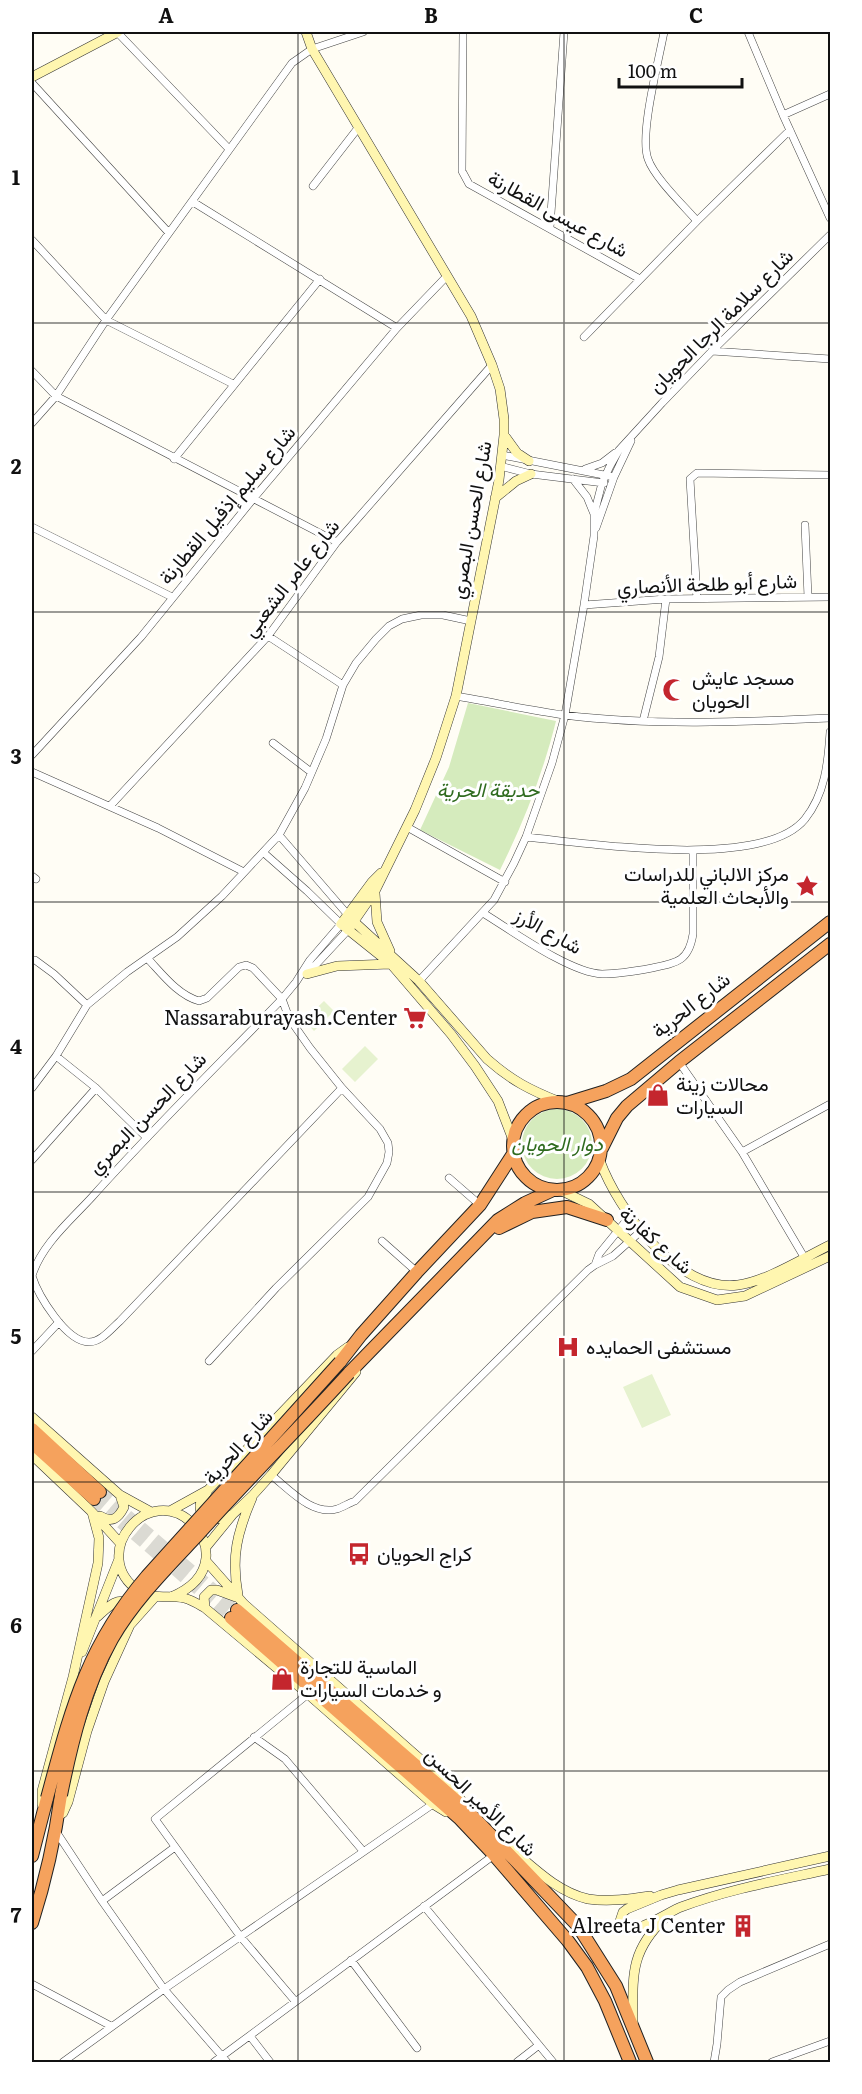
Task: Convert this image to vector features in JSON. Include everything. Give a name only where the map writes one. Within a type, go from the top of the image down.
[{"type":"highway","name":"شارع الحرية","points":[[564,1102],[606,1091],[631,1078],[831,922]]},
{"type":"highway","name":"شارع الحرية","points":[[601,1155],[617,1118],[627,1106],[679,1062],[831,944]]},
{"type":"highway","points":[[564,1102],[579,1107],[589,1115],[599,1130],[601,1155],[594,1172],[585,1181],[574,1188],[557,1191],[530,1182],[516,1164],[513,1140],[525,1115],[544,1104],[564,1102]]},
{"type":"highway","name":"شارع الحرية","points":[[32,1856],[68,1720],[79,1689],[106,1632],[130,1596],[340,1362],[417,1272],[480,1205],[513,1154]]},
{"type":"highway","name":"شارع الحرية","points":[[32,1923],[55,1830],[76,1727],[112,1639],[136,1603],[349,1373],[475,1243],[504,1216],[557,1191]]},
{"type":"highway","points":[[475,1243],[518,1217],[546,1209],[567,1207],[608,1220]]},
{"type":"highway","points":[[32,1429],[96,1501]]},
{"type":"highway","points":[[32,1443],[96,1501]]},
{"type":"highway","name":"شارع الأمير الحسن","points":[[235,1608],[462,1813],[486,1828],[578,1926],[616,1986],[647,2062]]},
{"type":"highway","name":"شارع الأمير الحسن","points":[[462,1813],[587,1967],[605,2001],[630,2062]]},
{"type":"main road","points":[[32,77],[117,32]]},
{"type":"main road","name":"شارع الحسن البصري","points":[[306,32],[312,49],[479,332],[500,389],[504,435],[495,498],[456,696],[436,758],[407,827],[375,891],[348,923]]},
{"type":"main road","points":[[504,435],[517,453],[529,461]]},
{"type":"main road","points":[[495,498],[516,481],[531,474]]},
{"type":"main road","name":"شارع الحسن البصري","points":[[348,923],[372,882],[385,870]]},
{"type":"main road","points":[[375,891],[377,922],[391,953]]},
{"type":"main road","points":[[348,923],[391,953],[499,1070],[524,1088],[564,1102]]},
{"type":"main road","points":[[348,923],[391,964],[451,1034],[498,1101],[513,1140]]},
{"type":"main road","points":[[307,974],[337,966],[391,964]]},
{"type":"main road","name":"شارع كفارنة","points":[[601,1155],[607,1181],[641,1231],[680,1268],[693,1277],[710,1284],[739,1285],[831,1256]]},
{"type":"main road","name":"شارع كفارنة","points":[[557,1191],[589,1204],[680,1287],[717,1300],[745,1296],[807,1262],[831,1245]]},
{"type":"main road","points":[[233,1514],[220,1520],[207,1517],[200,1508],[200,1503],[208,1490],[337,1355],[361,1335]]},
{"type":"main road","points":[[206,1547],[233,1514],[253,1496],[349,1382],[372,1349]]},
{"type":"main road","points":[[32,1417],[120,1495],[151,1512]]},
{"type":"main road","points":[[32,1455],[96,1501],[120,1543]]},
{"type":"main road","points":[[170,1511],[208,1490]]},
{"type":"main road","points":[[96,1501],[105,1519],[115,1520],[124,1507],[120,1495]]},
{"type":"main road","points":[[235,1608],[234,1570],[237,1540],[253,1496]]},
{"type":"main road","points":[[41,1824],[42,1791],[73,1677],[99,1563],[96,1501]]},
{"type":"main road","points":[[73,1677],[119,1558],[120,1543],[127,1529],[137,1518],[151,1512],[170,1511],[187,1518],[199,1530],[206,1547],[206,1560],[202,1573],[194,1584],[171,1597]]},
{"type":"main road","points":[[119,1558],[130,1583],[141,1592],[155,1597],[185,1598],[205,1608],[308,1694],[433,1804],[462,1813]]},
{"type":"main road","points":[[206,1560],[235,1608]]},
{"type":"main road","points":[[205,1608],[204,1597],[211,1590],[217,1590],[235,1608],[453,1788],[462,1813]]},
{"type":"main road","points":[[58,1816],[63,1813],[68,1802],[87,1731],[104,1682],[126,1633],[134,1620],[155,1597]]},
{"type":"main road","points":[[96,1618],[117,1601],[123,1600],[129,1602],[133,1607],[134,1620]]},
{"type":"main road","points":[[486,1828],[546,1877],[572,1894],[592,1899],[619,1900],[662,1895],[831,1856]]},
{"type":"main road","points":[[662,1895],[623,1912],[620,1921],[623,1927],[632,1930],[679,1908],[738,1890],[831,1869]]},
{"type":"main road","points":[[633,2026],[633,1979],[636,1959],[642,1945],[654,1929],[679,1908]]},
{"type":"street","points":[[117,32],[230,150]]},
{"type":"street","points":[[32,423],[56,396],[106,320],[292,63],[312,49],[363,32]]},
{"type":"street","name":"شارع عيسى القطارنة","points":[[463,32],[462,171],[465,179],[469,184],[640,279]]},
{"type":"street","points":[[550,227],[564,32]]},
{"type":"street","points":[[664,32],[646,131],[646,152],[651,167],[697,221]]},
{"type":"street","points":[[748,32],[783,115],[831,218]]},
{"type":"street","points":[[32,83],[170,233]]},
{"type":"street","points":[[783,115],[831,94]]},
{"type":"street","points":[[314,186],[358,128]]},
{"type":"street","points":[[584,337],[790,130]]},
{"type":"street","points":[[193,202],[397,328]]},
{"type":"street","name":"شارع سلامة الرجا الحويان","points":[[419,981],[483,913],[505,882],[526,837],[552,763],[565,715],[594,536],[594,514],[605,475],[619,450],[636,431],[712,351],[831,235]]},
{"type":"street","points":[[32,240],[106,320],[233,384]]},
{"type":"street","name":"شارع سليم إذفيل القطارنة","points":[[32,755],[141,637],[397,328],[447,276]]},
{"type":"street","points":[[174,459],[320,279]]},
{"type":"street","points":[[712,351],[831,359]]},
{"type":"street","name":"شارع عامر الشعبي","points":[[110,806],[268,636],[337,542],[492,365]]},
{"type":"street","points":[[32,371],[56,396],[337,542]]},
{"type":"street","name":"شارع سلامة الرجا الحويان","points":[[594,536],[612,481],[636,431]]},
{"type":"street","points":[[582,469],[602,463],[619,450]]},
{"type":"street","points":[[502,455],[582,469],[605,475],[612,481]]},
{"type":"street","points":[[500,466],[531,474],[602,483],[612,481]]},
{"type":"street","points":[[697,598],[690,479],[693,475],[697,472],[831,475]]},
{"type":"street","points":[[573,478],[587,497],[594,514]]},
{"type":"street","points":[[806,525],[808,597]]},
{"type":"street","points":[[32,527],[172,597]]},
{"type":"street","name":"شارع أبو طلحة الأنصاري","points":[[584,604],[697,598],[831,597]]},
{"type":"street","points":[[644,721],[659,657],[666,599]]},
{"type":"street","points":[[32,1088],[56,1056],[87,1005],[127,972],[177,937],[264,853],[279,835],[305,788],[326,740],[343,685],[356,663],[376,639],[389,626],[402,619],[421,615],[443,615],[471,621]]},
{"type":"street","points":[[268,636],[343,685]]},
{"type":"street","points":[[456,696],[565,715],[644,721],[741,722],[831,718]]},
{"type":"street","points":[[526,837],[693,851],[760,844],[780,838],[793,831],[805,820],[821,792],[831,732]]},
{"type":"street","points":[[273,743],[311,772]]},
{"type":"street","points":[[32,772],[158,828],[244,872]]},
{"type":"street","points":[[407,827],[505,882]]},
{"type":"street","points":[[279,835],[348,923]]},
{"type":"street","name":"شارع الأرز","points":[[483,913],[569,964],[599,974],[660,967],[686,956],[691,947],[693,851]]},
{"type":"street","points":[[264,853],[348,923]]},
{"type":"street","name":"شارع الحسن البصري","points":[[296,982],[307,974],[348,923]]},
{"type":"street","name":"شارع الحسن البصري","points":[[32,1276],[36,1263],[44,1250],[146,1137],[282,999],[310,960],[348,923]]},
{"type":"street","points":[[148,959],[168,982],[199,1001],[207,998],[239,967],[246,965],[258,973],[282,999],[295,1027],[342,1088],[380,1129],[388,1143],[387,1163],[368,1197],[276,1288],[208,1361]]},
{"type":"street","points":[[32,960],[54,974],[87,1005]]},
{"type":"street","points":[[56,1056],[96,1088],[146,1137]]},
{"type":"street","points":[[679,1062],[742,1152],[807,1262]]},
{"type":"street","points":[[32,1160],[96,1088]]},
{"type":"street","points":[[32,1276],[44,1302],[59,1323],[75,1337],[86,1342],[96,1341],[120,1321],[342,1088]]},
{"type":"street","points":[[742,1152],[831,1104]]},
{"type":"street","points":[[449,1178],[480,1205]]},
{"type":"street","points":[[595,1265],[599,1254],[630,1216]]},
{"type":"street","points":[[271,1475],[309,1505],[323,1510],[336,1509],[355,1501],[595,1265],[607,1260],[641,1231]]},
{"type":"street","points":[[382,1241],[417,1272]]},
{"type":"street","points":[[32,1351],[59,1323]]},
{"type":"street","points":[[295,2001],[240,1936],[157,1822],[156,1817],[308,1694]]},
{"type":"street","points":[[254,1737],[285,1759],[363,1851]]},
{"type":"street","points":[[63,2062],[240,1936],[433,1804]]},
{"type":"street","points":[[55,1830],[164,1989],[225,2059]]},
{"type":"street","points":[[102,1901],[175,1846]]},
{"type":"street","points":[[214,2062],[225,2059],[295,2001],[494,1855]]},
{"type":"street","points":[[424,1906],[553,2062]]},
{"type":"street","points":[[714,2062],[721,1997],[740,1982],[831,1944]]},
{"type":"street","points":[[351,1960],[417,2048]]},
{"type":"street","points":[[32,1984],[111,2026]]},
{"type":"street","points":[[250,2036],[270,2062]]},
{"type":"street","points":[[772,2062],[831,2042]]},
{"type":"street","points":[[517,2062],[539,2045]]},
{"type":"green space","name":"حديقة الحرية","points":[[468,703],[556,721],[532,797],[500,870],[420,830],[449,767]]},
{"type":"green space","points":[[324,1001],[334,1011],[314,1031],[304,1020]]},
{"type":"green space","points":[[365,1046],[378,1059],[355,1082],[342,1069]]},
{"type":"green space","name":"دوار الحويان","points":[[550,1109],[564,1109],[577,1115],[586,1124],[592,1137],[590,1157],[582,1169],[564,1179],[550,1179],[537,1173],[528,1164],[522,1151],[522,1137],[528,1124],[537,1115]]},
{"type":"green space","points":[[652,1374],[671,1415],[642,1428],[623,1387]]},
{"type":"tunnel","points":[[100,1492],[237,1610]]},
{"type":"tunnel","points":[[94,1499],[231,1618]]},
{"type":"place","name":"مسجد عايش الحويان","points":[[674,690]]},
{"type":"place","name":"مركز الالباني للدراسات والأبحاث العلمية","points":[[807,886]]},
{"type":"place","name":"Nassaraburayash.Center","points":[[415,1018]]},
{"type":"place","name":"محالات زينة السيارات","points":[[658,1095]]},
{"type":"place","name":"مستشفى الحمايده","points":[[568,1347]]},
{"type":"place","name":"كراج الحويان","points":[[359,1554]]},
{"type":"place","name":"الماسية للتجارة و خدمات السيارات","points":[[282,1679]]},
{"type":"place","name":"Alreeta J Center","points":[[743,1926]]}]
